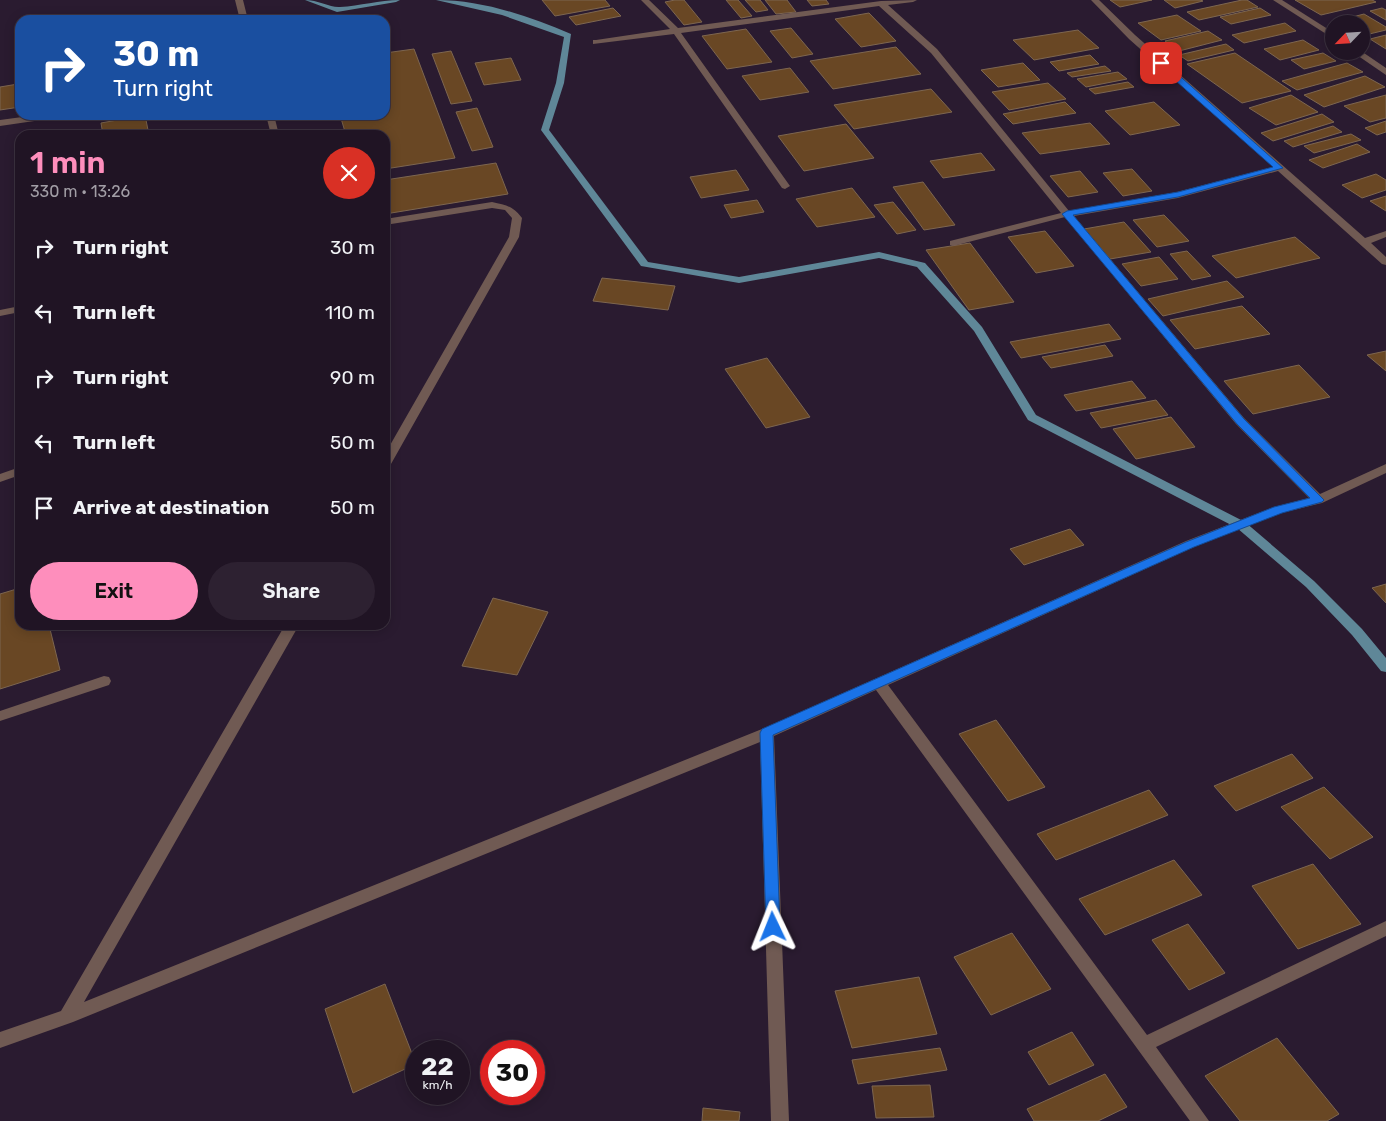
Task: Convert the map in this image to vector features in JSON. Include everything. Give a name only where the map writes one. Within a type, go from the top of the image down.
[{"type":"street","points":[[239,0],[243,15]]},
{"type":"street","points":[[645,0],[676,30],[785,186]]},
{"type":"street","points":[[596,42],[881,2],[912,0]]},
{"type":"street","points":[[1094,0],[1132,37],[1386,262]]},
{"type":"street","points":[[1277,0],[1325,31]]},
{"type":"street","points":[[881,2],[934,51],[1240,421],[1318,500]]},
{"type":"street","points":[[1368,60],[1386,72]]},
{"type":"street","points":[[0,123],[21,120]]},
{"type":"street","points":[[952,243],[1067,214],[1178,195],[1279,168]]},
{"type":"street","points":[[390,221],[492,205],[508,208],[517,218],[514,237],[390,455]]},
{"type":"street","points":[[1365,242],[1386,234]]},
{"type":"street","points":[[0,314],[15,310]]},
{"type":"street","points":[[0,1040],[67,1017],[767,733],[1190,544],[1278,510],[1318,500],[1386,468]]},
{"type":"street","points":[[0,478],[15,474]]},
{"type":"street","points":[[67,1017],[289,630]]},
{"type":"street","points":[[0,716],[104,681]]},
{"type":"street","points":[[878,682],[1200,1121]]},
{"type":"street","points":[[767,733],[780,1121]]},
{"type":"street","points":[[1143,1045],[1386,928]]},
{"type":"building","points":[[542,0],[605,0],[610,6],[555,16]]},
{"type":"building","points":[[684,0],[702,22],[684,25],[665,2]]},
{"type":"building","points":[[726,0],[738,0],[752,16],[741,18]]},
{"type":"building","points":[[745,0],[760,0],[768,10],[756,12]]},
{"type":"building","points":[[765,0],[787,0],[796,12],[776,14]]},
{"type":"building","points":[[807,0],[826,0],[829,4],[812,6]]},
{"type":"building","points":[[1110,0],[1152,0],[1120,7]]},
{"type":"building","points":[[1164,0],[1200,0],[1203,1],[1175,8]]},
{"type":"building","points":[[1247,0],[1258,7],[1199,20],[1187,12]]},
{"type":"building","points":[[1295,0],[1372,0],[1376,2],[1321,15]]},
{"type":"building","points":[[613,8],[621,16],[576,25],[569,17]]},
{"type":"building","points":[[1260,8],[1271,15],[1231,24],[1220,17]]},
{"type":"building","points":[[1382,8],[1386,10],[1386,20],[1370,11]]},
{"type":"building","points":[[869,13],[896,41],[861,47],[835,19]]},
{"type":"building","points":[[1177,15],[1201,31],[1161,40],[1138,23]]},
{"type":"building","points":[[1370,18],[1386,27],[1386,30],[1370,34]]},
{"type":"building","points":[[1285,23],[1296,31],[1244,43],[1232,35]]},
{"type":"building","points":[[791,28],[813,54],[792,58],[770,31]]},
{"type":"building","points":[[746,29],[772,62],[727,69],[702,36]]},
{"type":"building","points":[[1078,30],[1099,48],[1034,60],[1013,40]]},
{"type":"building","points":[[1208,31],[1222,40],[1179,51],[1165,41]]},
{"type":"building","points":[[1386,35],[1386,49],[1370,39]]},
{"type":"building","points":[[1303,40],[1319,50],[1280,60],[1264,49]]},
{"type":"building","points":[[1226,44],[1234,50],[1188,61],[1179,55]]},
{"type":"building","points":[[896,47],[921,74],[833,89],[810,61]]},
{"type":"building","points":[[414,49],[455,158],[390,168],[390,130],[344,130],[342,120],[390,120],[390,52]]},
{"type":"building","points":[[451,51],[472,101],[451,104],[432,54]]},
{"type":"building","points":[[1235,53],[1291,91],[1242,103],[1187,64]]},
{"type":"building","points":[[1323,53],[1325,54],[1325,60],[1336,61],[1304,69],[1291,60]]},
{"type":"building","points":[[1090,55],[1099,64],[1059,71],[1050,62]]},
{"type":"building","points":[[511,58],[521,80],[484,85],[475,63]]},
{"type":"building","points":[[1023,63],[1040,80],[998,87],[981,70]]},
{"type":"building","points":[[1347,63],[1363,72],[1297,90],[1282,81]]},
{"type":"building","points":[[1105,66],[1111,71],[1072,77],[1067,73]]},
{"type":"building","points":[[790,68],[809,92],[760,100],[742,76]]},
{"type":"building","points":[[1118,72],[1127,79],[1086,87],[1077,79]]},
{"type":"building","points":[[1365,76],[1385,87],[1324,107],[1304,95]]},
{"type":"building","points":[[1128,82],[1134,87],[1095,94],[1089,89]]},
{"type":"building","points":[[1048,83],[1066,99],[1009,110],[992,92]]},
{"type":"building","points":[[15,84],[15,108],[0,110],[0,87]]},
{"type":"building","points":[[931,89],[952,112],[854,129],[834,105]]},
{"type":"building","points":[[1291,95],[1318,112],[1276,125],[1249,108]]},
{"type":"building","points":[[1386,95],[1386,118],[1370,122],[1344,106]]},
{"type":"building","points":[[1065,102],[1076,113],[1013,124],[1003,114]]},
{"type":"building","points":[[1154,102],[1180,125],[1130,135],[1105,111]]},
{"type":"building","points":[[477,108],[493,147],[472,151],[456,112]]},
{"type":"building","points":[[1322,114],[1334,122],[1273,141],[1261,133]]},
{"type":"building","points":[[118,120],[146,120],[148,130],[102,130],[101,123]]},
{"type":"building","points":[[1386,121],[1386,132],[1377,135],[1365,128]]},
{"type":"building","points":[[1090,123],[1110,144],[1040,154],[1022,133]]},
{"type":"building","points":[[846,124],[874,158],[804,171],[778,136]]},
{"type":"building","points":[[1333,126],[1342,132],[1293,147],[1284,141]]},
{"type":"building","points":[[1351,134],[1361,140],[1314,153],[1304,146]]},
{"type":"building","points":[[1357,144],[1370,152],[1323,168],[1309,160]]},
{"type":"building","points":[[981,153],[995,170],[943,178],[930,161]]},
{"type":"building","points":[[496,163],[508,194],[390,213],[390,179]]},
{"type":"building","points":[[1132,169],[1152,191],[1123,196],[1103,173]]},
{"type":"building","points":[[736,170],[749,190],[701,198],[690,177]]},
{"type":"building","points":[[1080,171],[1098,192],[1068,197],[1050,176]]},
{"type":"building","points":[[1376,174],[1386,180],[1386,190],[1362,198],[1342,185]]},
{"type":"building","points":[[923,182],[955,225],[924,230],[893,187]]},
{"type":"building","points":[[852,188],[875,217],[817,227],[796,199]]},
{"type":"building","points":[[1386,196],[1386,211],[1370,201]]},
{"type":"building","points":[[757,200],[764,212],[731,218],[724,205]]},
{"type":"building","points":[[893,202],[916,230],[897,234],[874,205]]},
{"type":"building","points":[[1164,215],[1189,241],[1157,247],[1133,220]]},
{"type":"building","points":[[1124,222],[1151,252],[1110,259],[1084,229]]},
{"type":"building","points":[[1045,231],[1074,266],[1036,273],[1008,237]]},
{"type":"building","points":[[1295,237],[1320,258],[1236,278],[1212,256]]},
{"type":"building","points":[[970,243],[1014,302],[969,310],[926,250]]},
{"type":"building","points":[[1187,251],[1211,276],[1192,280],[1170,254]]},
{"type":"building","points":[[1159,257],[1178,279],[1141,286],[1122,264]]},
{"type":"building","points":[[602,278],[675,286],[668,310],[593,301]]},
{"type":"building","points":[[1227,281],[1244,297],[1163,316],[1148,299]]},
{"type":"building","points":[[1242,306],[1270,334],[1195,349],[1170,320]]},
{"type":"building","points":[[1109,324],[1121,339],[1021,358],[1010,342]]},
{"type":"building","points":[[1105,345],[1113,356],[1051,368],[1042,357]]},
{"type":"building","points":[[1386,351],[1386,371],[1367,355]]},
{"type":"building","points":[[767,358],[810,417],[766,428],[725,369]]},
{"type":"building","points":[[1299,365],[1330,397],[1253,414],[1224,381]]},
{"type":"building","points":[[1132,381],[1146,398],[1076,411],[1064,395]]},
{"type":"building","points":[[1156,400],[1168,415],[1101,428],[1090,413]]},
{"type":"building","points":[[1171,417],[1195,447],[1136,459],[1113,429]]},
{"type":"building","points":[[1070,529],[1084,545],[1024,565],[1010,549]]},
{"type":"building","points":[[1386,584],[1386,603],[1372,588]]},
{"type":"building","points":[[15,590],[15,630],[50,630],[60,670],[0,689],[0,594]]},
{"type":"building","points":[[493,598],[548,612],[517,675],[462,666]]},
{"type":"building","points":[[996,720],[1045,787],[1008,801],[959,734]]},
{"type":"building","points":[[1292,754],[1313,778],[1236,811],[1214,786]]},
{"type":"building","points":[[1324,787],[1373,837],[1330,859],[1281,807]]},
{"type":"building","points":[[1149,790],[1168,815],[1056,860],[1037,834]]},
{"type":"building","points":[[1174,860],[1202,895],[1105,935],[1079,899]]},
{"type":"building","points":[[1313,864],[1361,924],[1298,949],[1252,886]]},
{"type":"building","points":[[1188,924],[1225,973],[1189,990],[1152,940]]},
{"type":"building","points":[[1012,933],[1051,989],[991,1015],[954,957]]},
{"type":"building","points":[[919,977],[937,1034],[852,1048],[835,991]]},
{"type":"building","points":[[385,984],[407,1040],[405,1040],[405,1069],[353,1093],[325,1009]]},
{"type":"building","points":[[1072,1032],[1094,1065],[1049,1085],[1028,1052]]},
{"type":"building","points":[[1277,1038],[1339,1114],[1327,1121],[1240,1121],[1205,1076]]},
{"type":"building","points":[[940,1048],[947,1070],[858,1084],[852,1060]]},
{"type":"building","points":[[1105,1074],[1127,1107],[1098,1121],[1034,1121],[1027,1109]]},
{"type":"building","points":[[930,1085],[934,1117],[876,1118],[872,1086]]},
{"type":"building","points":[[703,1108],[740,1112],[739,1121],[702,1121]]},
{"type":"waterway","points":[[309,0],[337,10],[396,0]]},
{"type":"waterway","points":[[440,0],[473,5],[505,13],[537,23],[568,36],[560,83],[545,130],[645,264],[739,280],[879,255],[921,265],[978,329],[1032,417],[1241,525],[1310,584],[1357,632],[1386,667]]},
{"type":"route","points":[[773,927],[767,733],[1190,544],[1278,510],[1318,500],[1240,421],[1067,214],[1178,195],[1279,168],[1161,63]]}]
